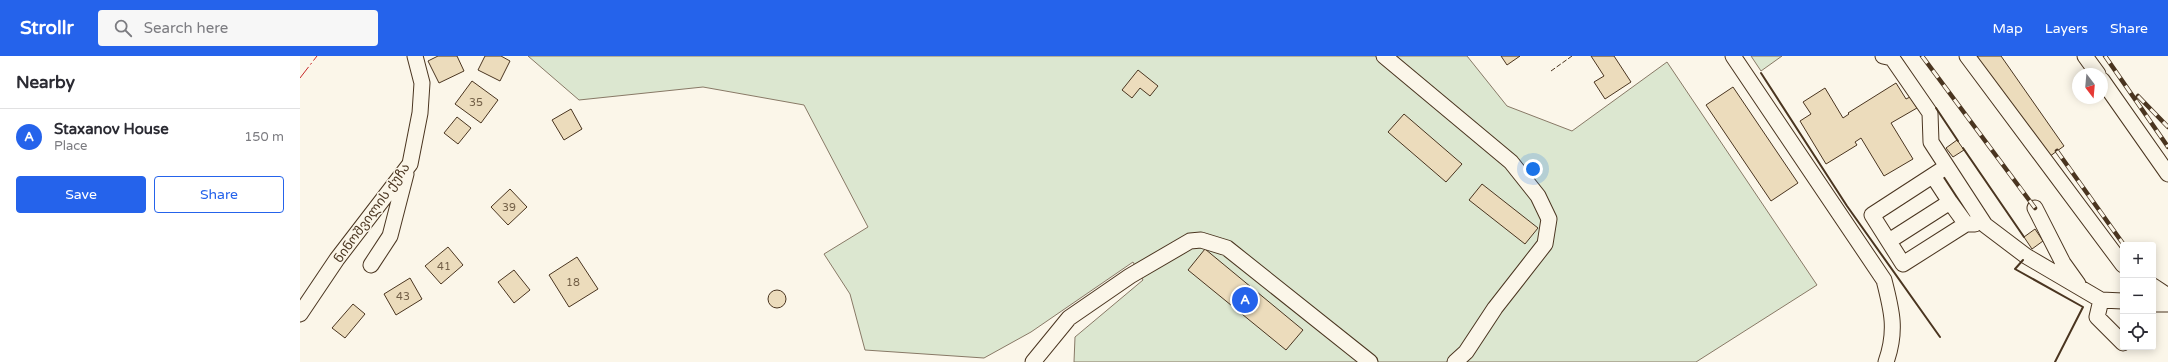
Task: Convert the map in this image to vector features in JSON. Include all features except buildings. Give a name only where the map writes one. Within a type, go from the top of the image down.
[{"type":"street","name":"ნინოშვილის ქუჩა","points":[[300,314],[337,259],[410,164],[420,113],[422,83],[414,56]]},
{"type":"street","points":[[1384,56],[1511,162],[1538,196],[1549,219],[1545,244],[1495,308],[1466,352],[1455,362]]},
{"type":"street","points":[[1733,56],[1884,280],[1892,308],[1893,343],[1886,362]]},
{"type":"street","points":[[1883,56],[1892,58],[1930,113],[1931,142],[1985,225],[2026,256],[2101,300],[2120,302]]},
{"type":"street","points":[[1966,56],[2120,261]]},
{"type":"street","points":[[2085,56],[2094,68]]},
{"type":"street","points":[[2108,89],[2168,174]]},
{"type":"street","points":[[370,265],[390,236],[410,164]]},
{"type":"street","points":[[1946,167],[1872,215],[1888,242],[1903,264],[1966,224],[1985,225]]},
{"type":"street","points":[[1933,176],[1966,224]]},
{"type":"street","points":[[1888,242],[1950,202]]},
{"type":"street","points":[[2035,208],[2063,263],[2082,288]]},
{"type":"street","points":[[1033,362],[1070,318],[1130,276],[1190,241],[1201,240],[1227,248],[1370,362]]},
{"type":"street","points":[[2156,288],[2168,296]]},
{"type":"street","points":[[2101,300],[2097,317],[2120,341]]},
{"type":"street","points":[[2156,304],[2168,304]]},
{"type":"green space","points":[[528,56],[1467,56],[1507,106],[1572,131],[1667,62],[1817,285],[1696,362],[1074,362],[1075,337],[1143,280],[1133,262],[1031,332],[984,358],[865,350],[850,294],[824,254],[868,227],[804,105],[703,87],[579,100]]},
{"type":"green space","points":[[1751,56],[1782,56],[1761,71]]},
{"type":"railway","points":[[1922,56],[2035,208]]},
{"type":"railway","points":[[2105,56],[2168,147]]},
{"type":"railway","points":[[2138,96],[2168,127]]},
{"type":"railway","points":[[2057,151],[2122,242]]},
{"type":"fence","points":[[1551,71],[1572,56]]},
{"type":"wall","points":[[1761,73],[1847,206],[1940,337]]},
{"type":"wall","points":[[1936,108],[1958,141]]},
{"type":"wall","points":[[1963,148],[2024,237]]},
{"type":"wall","points":[[2023,260],[2015,269],[2083,307],[2055,362]]},
{"type":"power","points":[[300,78],[317,56]]},
{"type":"place","name":"Staxanov House","points":[[1245,300]]}]
